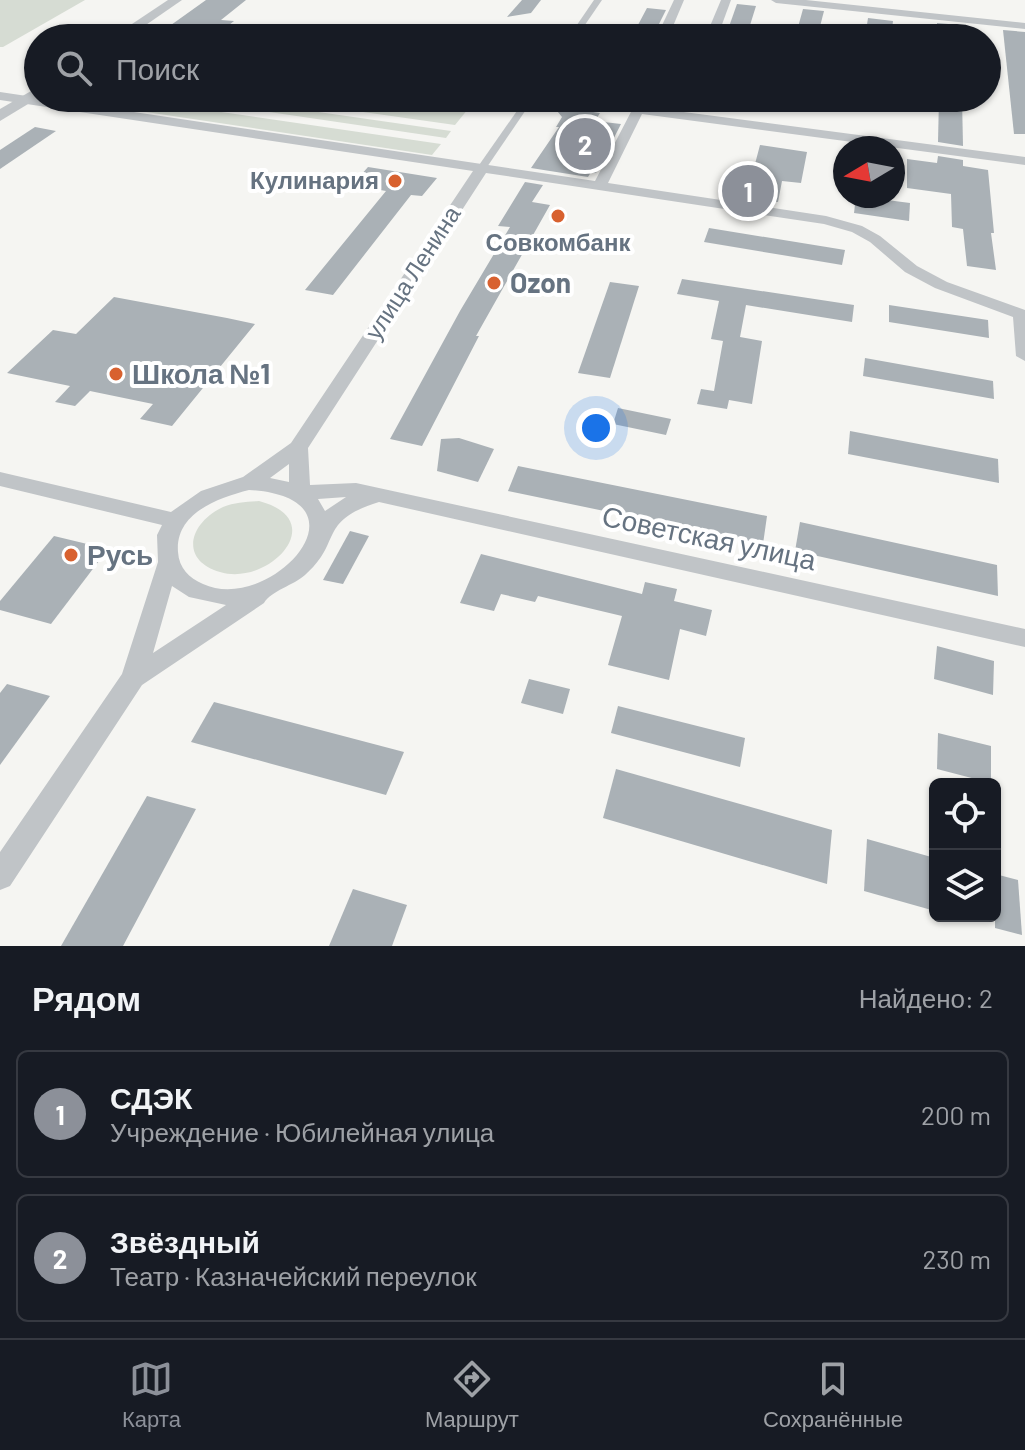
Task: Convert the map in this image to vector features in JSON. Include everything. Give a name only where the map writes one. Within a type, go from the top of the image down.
[{"type":"street","points":[[139,24],[176,0]]},
{"type":"street","points":[[582,24],[598,0]]},
{"type":"street","points":[[668,24],[679,0]]},
{"type":"street","points":[[717,24],[726,0]]},
{"type":"street","points":[[776,0],[1025,26]]},
{"type":"street","points":[[0,96],[24,95]]},
{"type":"street","points":[[0,116],[24,100]]},
{"type":"street","points":[[137,112],[803,216],[857,229],[875,239],[911,269],[941,285],[1023,315],[1025,356]]},
{"type":"street","name":"улица Ленина","points":[[298,448],[520,112]]},
{"type":"street","points":[[600,185],[637,112]]},
{"type":"street","points":[[653,112],[1025,161]]},
{"type":"street","points":[[249,483],[298,448]]},
{"type":"street","points":[[298,448],[300,494]]},
{"type":"street","points":[[0,479],[176,521]]},
{"type":"street","points":[[0,876],[133,678],[168,564],[166,543],[176,521],[195,503],[220,489],[249,483],[277,485],[300,494],[316,510],[321,530]]},
{"type":"street","name":"Советская улица","points":[[300,494],[337,489],[380,495],[1025,638]]},
{"type":"street","points":[[133,678],[268,589],[296,574],[314,553],[321,530],[331,516],[345,505],[380,495]]},
{"type":"street","points":[[168,564],[182,582],[206,594],[237,596],[268,589]]},
{"type":"shaded area","points":[[0,0],[85,0],[43,24],[24,24],[24,35],[0,47]]},
{"type":"shaded area","points":[[146,112],[221,112],[441,144],[432,155]]},
{"type":"shaded area","points":[[269,112],[319,112],[451,131],[446,138]]},
{"type":"shaded area","points":[[363,112],[466,112],[455,125]]},
{"type":"shaded area","points":[[259,501],[280,510],[291,522],[292,536],[273,561],[257,570],[239,574],[220,572],[198,559],[193,541],[202,522],[223,507]]},
{"type":"building","points":[[206,0],[246,0],[221,20],[234,21],[230,24],[172,24]]},
{"type":"building","points":[[522,0],[541,0],[531,13],[507,17]]},
{"type":"building","points":[[737,4],[756,6],[750,24],[730,24]]},
{"type":"building","points":[[647,8],[666,10],[659,24],[638,24]]},
{"type":"building","points":[[803,9],[824,11],[821,24],[799,24]]},
{"type":"building","points":[[868,18],[893,21],[893,24],[867,24]]},
{"type":"building","points":[[1003,30],[1025,32],[1025,134],[1014,134]]},
{"type":"building","points":[[558,112],[593,112],[600,113],[595,121],[621,124],[596,173],[591,172],[588,177],[531,168],[559,127],[556,127],[562,117]]},
{"type":"building","points":[[939,112],[962,112],[963,146],[938,142]]},
{"type":"building","points":[[35,127],[56,131],[0,169],[0,150]]},
{"type":"building","points":[[760,145],[807,152],[801,183],[782,181],[778,202],[746,198]]},
{"type":"building","points":[[938,156],[963,160],[963,166],[988,170],[996,270],[967,266],[963,229],[952,227],[951,194],[907,188],[907,159],[937,163]]},
{"type":"building","points":[[368,167],[437,178],[422,196],[411,195],[333,295],[305,290],[386,191],[352,185]]},
{"type":"building","points":[[525,182],[543,185],[532,202],[550,205],[476,336],[479,336],[422,446],[390,439],[510,227],[498,226]]},
{"type":"building","points":[[905,202],[910,203],[909,221],[854,213],[855,208],[905,208]]},
{"type":"building","points":[[709,228],[845,250],[842,265],[704,242]]},
{"type":"building","points":[[682,279],[854,305],[852,322],[746,305],[740,337],[762,341],[752,404],[729,400],[727,409],[697,404],[701,389],[714,391],[723,341],[711,339],[719,301],[677,294]]},
{"type":"building","points":[[610,282],[639,286],[610,378],[578,373]]},
{"type":"building","points":[[114,297],[255,324],[172,426],[140,419],[153,404],[90,391],[75,406],[55,402],[70,386],[7,373],[53,330],[76,334]]},
{"type":"building","points":[[889,305],[988,320],[989,338],[889,322]]},
{"type":"building","points":[[865,358],[993,381],[994,399],[863,376]]},
{"type":"building","points":[[618,408],[671,419],[666,435],[613,424]]},
{"type":"building","points":[[850,431],[998,459],[999,483],[848,454]]},
{"type":"building","points":[[459,438],[494,449],[478,482],[437,471],[441,439]]},
{"type":"building","points":[[518,466],[767,516],[763,544],[508,491]]},
{"type":"building","points":[[800,522],[997,565],[998,596],[795,551]]},
{"type":"building","points":[[350,531],[369,536],[343,584],[323,580]]},
{"type":"building","points":[[54,536],[108,549],[51,624],[0,610],[0,601]]},
{"type":"building","points":[[481,554],[642,594],[645,582],[677,589],[674,601],[712,610],[706,636],[680,629],[669,680],[608,665],[622,616],[538,596],[535,602],[501,594],[494,611],[460,603]]},
{"type":"building","points":[[937,646],[994,661],[993,695],[934,679]]},
{"type":"building","points":[[529,679],[570,689],[563,714],[521,703]]},
{"type":"building","points":[[7,684],[50,696],[0,765],[0,693]]},
{"type":"building","points":[[214,702],[404,752],[386,795],[191,742]]},
{"type":"building","points":[[618,706],[745,738],[740,767],[611,733]]},
{"type":"building","points":[[938,733],[991,746],[991,778],[972,778],[937,769]]},
{"type":"building","points":[[616,769],[832,830],[827,884],[603,818]]},
{"type":"building","points":[[147,796],[196,809],[123,946],[61,946]]},
{"type":"building","points":[[867,839],[929,856],[929,909],[864,891]]},
{"type":"building","points":[[1001,876],[1018,880],[1022,935],[995,928],[995,922],[1001,922]]},
{"type":"building","points":[[353,889],[407,905],[392,946],[329,946]]},
{"type":"place","name":"Звёздный","points":[[585,144]]},
{"type":"place","name":"Кулинария","points":[[395,181]]},
{"type":"place","name":"СДЭК","points":[[748,191]]},
{"type":"place","name":"Совкомбанк","points":[[558,216]]},
{"type":"place","name":"Ozon","points":[[494,283]]},
{"type":"place","name":"Школа №1","points":[[116,374]]},
{"type":"place","name":"Русь","points":[[71,555]]}]
